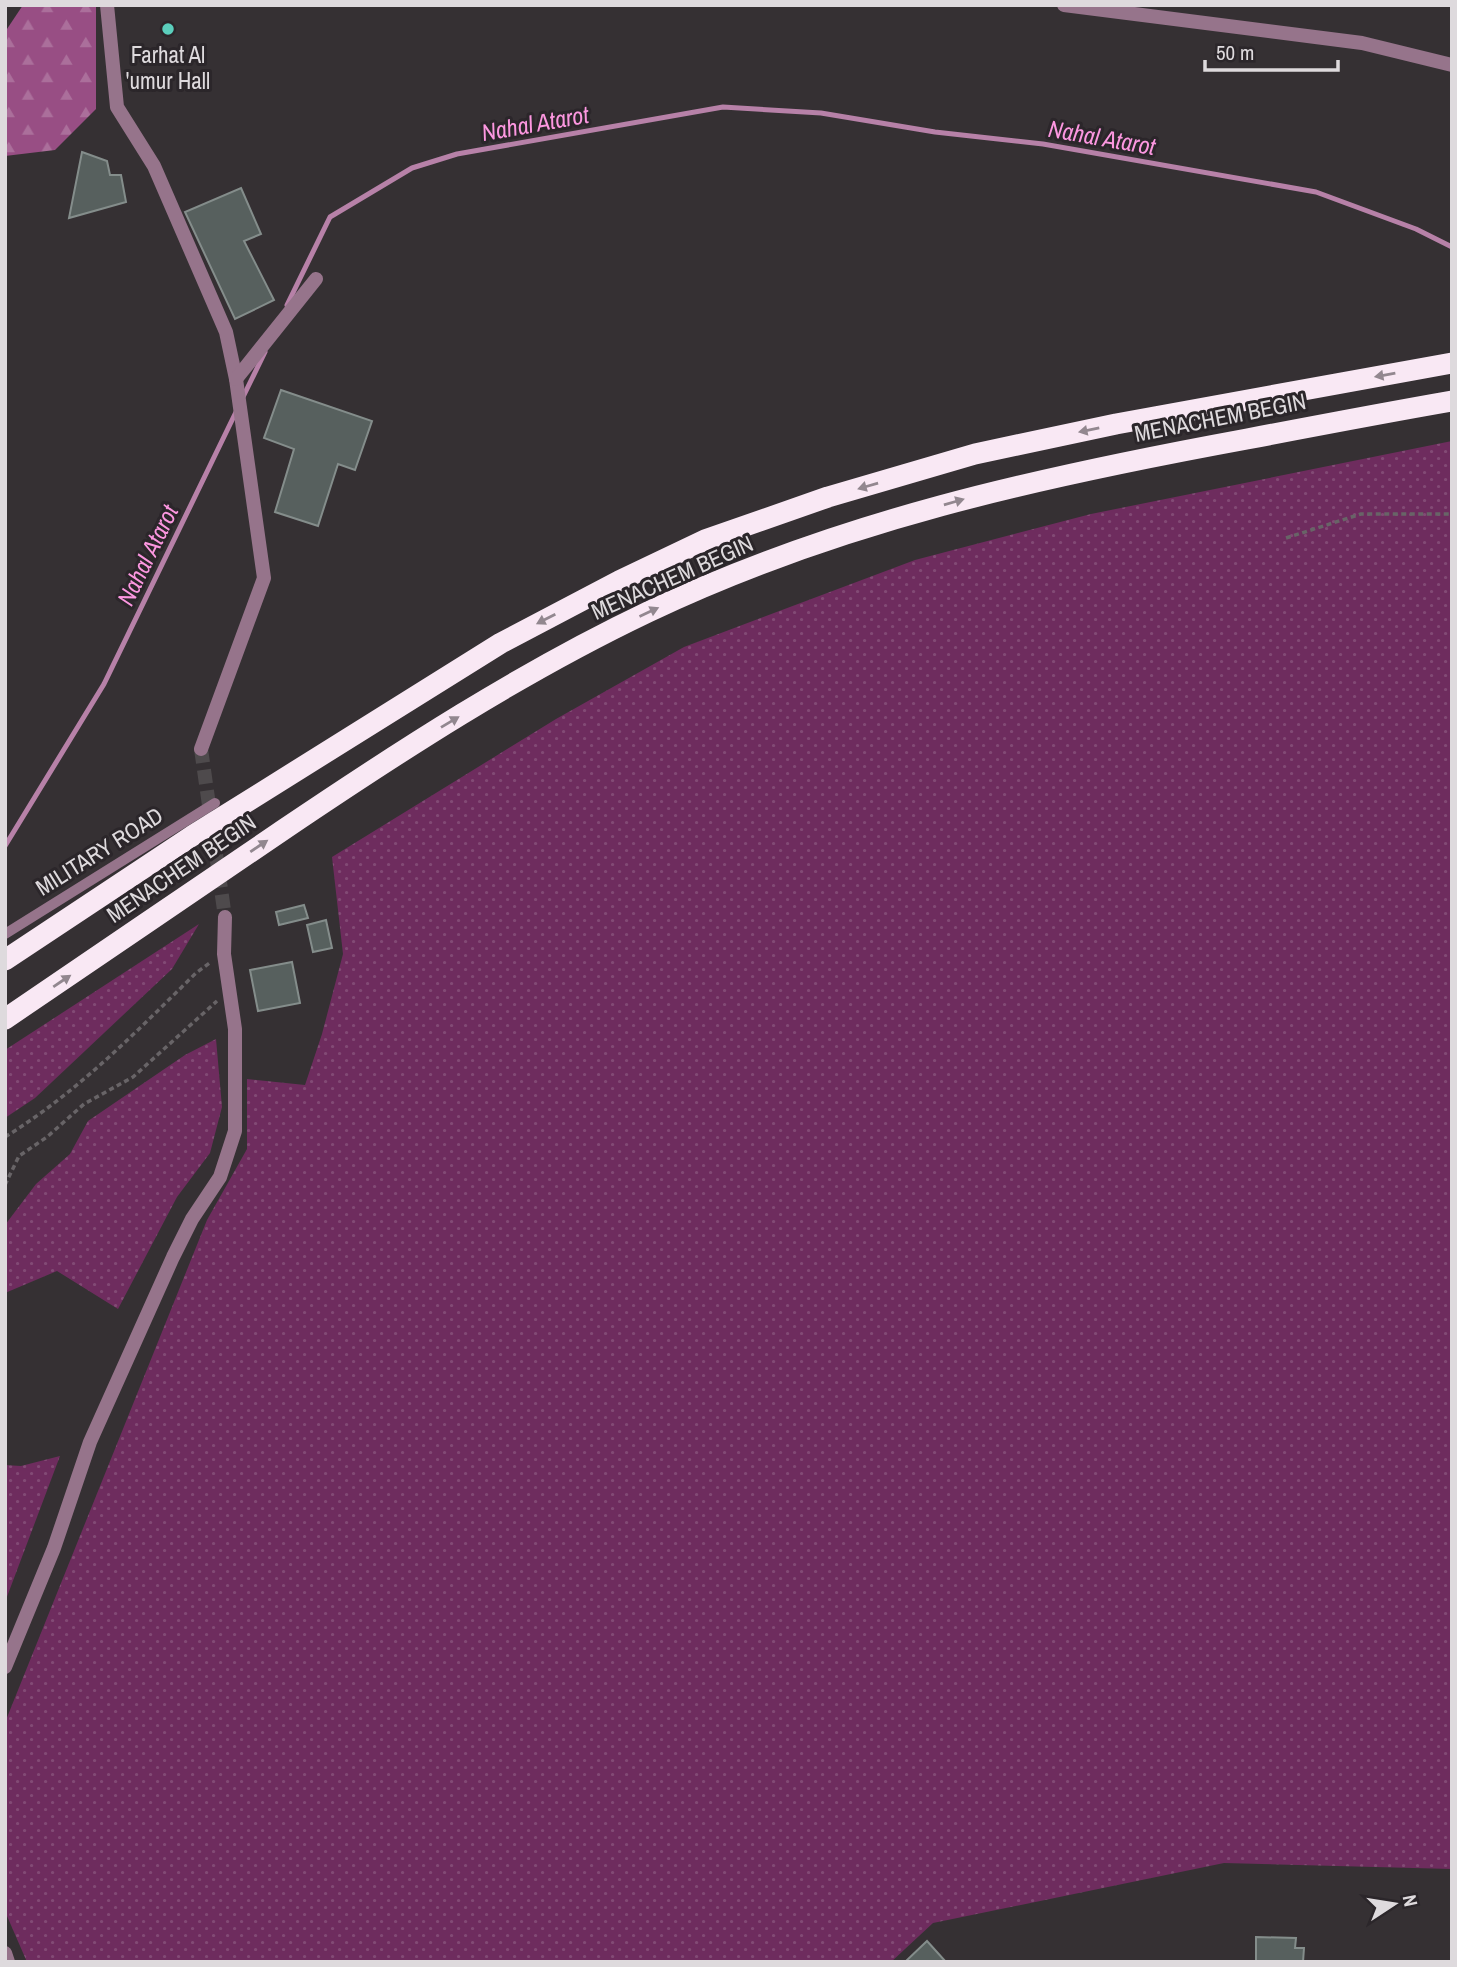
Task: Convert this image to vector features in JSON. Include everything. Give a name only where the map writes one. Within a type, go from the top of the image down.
[{"type":"highway","name":"MENACHEM BEGIN","points":[[5,960],[192,836],[501,643],[705,540],[828,497],[975,454],[1116,424],[1452,363]]},
{"type":"highway","name":"MENACHEM BEGIN","points":[[5,1019],[378,766],[528,675],[659,607],[849,531],[993,491],[1124,461],[1452,401]]},
{"type":"street","points":[[1064,5],[1362,43],[1452,65]]},
{"type":"street","points":[[106,6],[117,107],[154,166],[226,332],[236,380],[264,578],[201,749]]},
{"type":"street","points":[[236,380],[316,279]]},
{"type":"street","points":[[5,1667],[54,1548],[90,1442],[173,1256],[192,1219],[220,1177],[232,1143],[235,1131],[235,1028],[224,954],[225,917]]},
{"type":"street","points":[[5,1953],[8,1962]]},
{"type":"lane","name":"MILITARY ROAD","points":[[5,934],[215,803]]},
{"type":"path","points":[[1286,538],[1361,514],[1452,514]]},
{"type":"path","points":[[5,1137],[45,1112],[90,1075],[196,972],[224,954]]},
{"type":"path","points":[[5,1185],[19,1156],[47,1137],[84,1104],[133,1077],[229,990]]},
{"type":"shaded area","points":[[1452,441],[1452,1869],[1224,1863],[933,1923],[891,1962],[27,1962],[7,1916],[5,1904],[6,1720],[207,1220],[247,1149],[247,1079],[305,1085],[322,1034],[343,954],[332,857],[556,719],[684,647],[915,560],[1091,514]]},
{"type":"shaded area","points":[[199,924],[172,969],[35,1098],[5,1118],[5,1050]]},
{"type":"shaded area","points":[[216,1039],[222,1107],[210,1153],[177,1197],[118,1309],[57,1271],[5,1293],[5,1225],[36,1184],[70,1154],[88,1121],[185,1055]]},
{"type":"shaded area","points":[[60,1456],[5,1602],[5,1465],[21,1466]]},
{"type":"green space","points":[[23,5],[96,5],[96,109],[55,150],[5,156],[5,32]]},
{"type":"building","points":[[82,152],[107,161],[110,175],[121,175],[126,202],[69,218]]},
{"type":"building","points":[[241,188],[261,234],[244,241],[274,300],[235,319],[185,212]]},
{"type":"building","points":[[281,390],[372,421],[355,470],[338,464],[318,526],[275,512],[294,449],[264,438]]},
{"type":"building","points":[[304,905],[308,918],[279,925],[276,912]]},
{"type":"building","points":[[326,920],[332,948],[313,952],[307,925]]},
{"type":"building","points":[[292,962],[300,1003],[258,1011],[250,970]]},
{"type":"building","points":[[1256,1937],[1296,1938],[1295,1948],[1304,1948],[1303,1962],[1256,1962]]},
{"type":"building","points":[[927,1941],[946,1962],[905,1962]]},
{"type":"waterway","name":"Nahal Atarot","points":[[287,305],[330,217],[412,168],[457,154],[723,107],[821,113],[935,132],[1043,144],[1316,192],[1416,229],[1452,247]]},
{"type":"waterway","name":"Nahal Atarot","points":[[243,397],[265,352]]},
{"type":"waterway","name":"Nahal Atarot","points":[[5,846],[104,684],[236,412]]},
{"type":"tunnel","points":[[201,749],[225,917]]},
{"type":"place","name":"Farhat Al 'umur Hall","points":[[168,29]]}]
